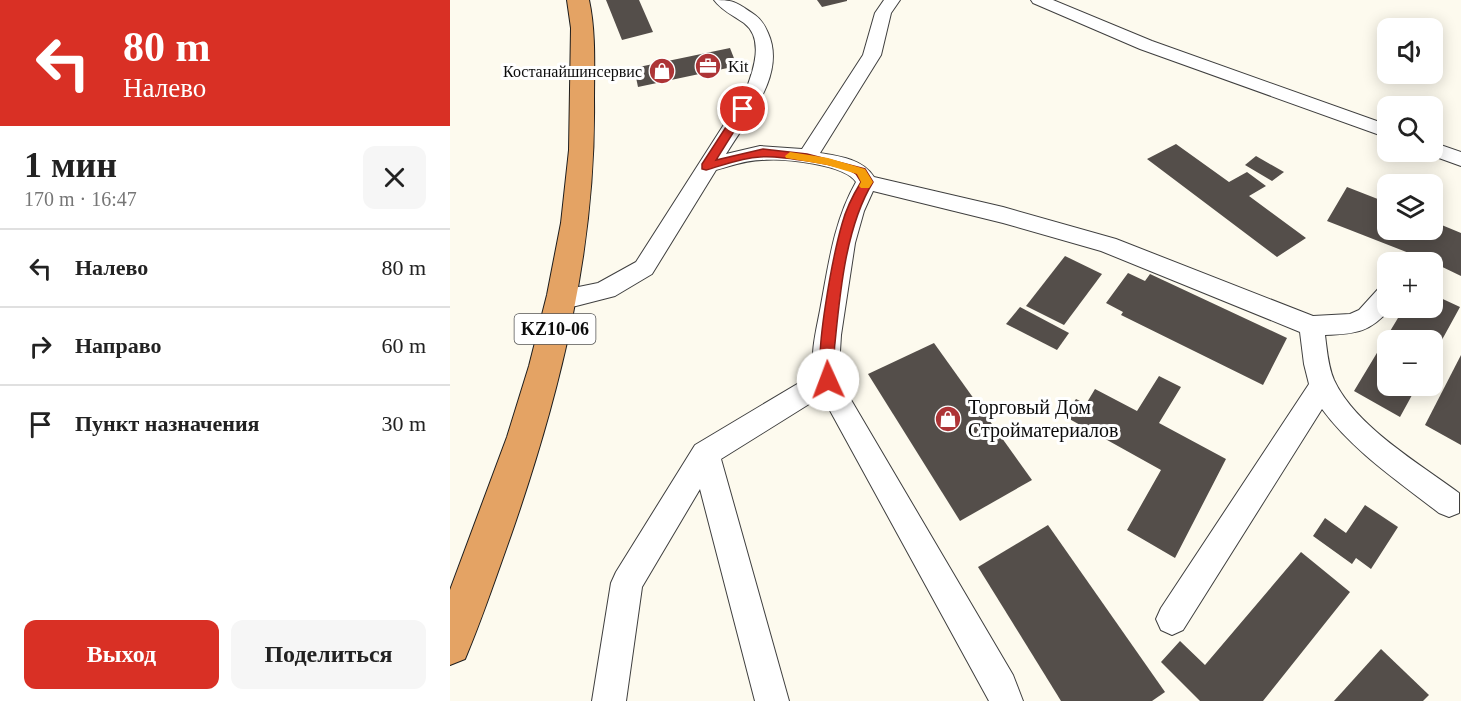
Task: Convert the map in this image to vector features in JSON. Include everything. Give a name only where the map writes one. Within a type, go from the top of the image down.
[{"type":"highway","name":"KZ10-06","points":[[450,644],[483,559],[530,418],[563,299],[581,182],[583,97],[578,0]]},
{"type":"lane","points":[[563,299],[594,295],[622,285],[644,268],[755,90],[765,64],[764,44],[755,23],[722,0]]},
{"type":"lane","points":[[1039,0],[1146,45],[1377,128]]},
{"type":"lane","points":[[807,158],[872,55],[883,4]]},
{"type":"lane","points":[[1443,152],[1461,159]]},
{"type":"lane","points":[[706,166],[740,156],[763,153],[807,158],[861,172],[867,182],[1003,215],[1108,245],[1312,326],[1353,324],[1368,317],[1377,307]]},
{"type":"lane","points":[[867,182],[858,196],[848,224],[841,258],[828,342],[826,362],[828,380],[836,398],[1001,687],[1006,701]]},
{"type":"lane","points":[[1312,326],[1316,362],[1323,385],[1339,412],[1367,438],[1449,503]]},
{"type":"lane","points":[[609,701],[627,583],[705,454],[828,380]]},
{"type":"lane","points":[[1172,619],[1323,385]]},
{"type":"lane","points":[[705,454],[772,701]]},
{"type":"building","points":[[606,0],[639,0],[653,32],[622,40]]},
{"type":"building","points":[[817,0],[847,0],[847,1],[822,7]]},
{"type":"building","points":[[730,48],[737,66],[638,87],[634,68]]},
{"type":"building","points":[[1176,144],[1229,182],[1247,172],[1266,186],[1249,196],[1306,238],[1277,257],[1147,159]]},
{"type":"building","points":[[1256,156],[1284,172],[1272,181],[1245,165]]},
{"type":"building","points":[[1347,187],[1377,199],[1377,240],[1443,240],[1443,226],[1461,233],[1461,276],[1443,267],[1443,252],[1406,252],[1327,221]]},
{"type":"building","points":[[1065,256],[1102,274],[1064,325],[1026,306]]},
{"type":"building","points":[[1128,273],[1145,281],[1150,274],[1287,338],[1263,385],[1121,315],[1123,312],[1106,303]]},
{"type":"building","points":[[1443,299],[1460,307],[1443,338],[1443,330],[1391,330],[1398,318],[1443,318]]},
{"type":"building","points":[[1020,307],[1069,333],[1057,350],[1006,324]]},
{"type":"building","points":[[934,343],[1032,480],[960,521],[868,374]]},
{"type":"building","points":[[1377,353],[1377,396],[1412,396],[1400,417],[1354,391]]},
{"type":"building","points":[[1461,355],[1461,445],[1425,425],[1440,396],[1443,396],[1443,390]]},
{"type":"building","points":[[1159,376],[1181,387],[1159,423],[1226,459],[1175,558],[1127,530],[1161,470],[1064,416],[1076,399],[1086,404],[1095,389],[1137,411]]},
{"type":"building","points":[[1365,505],[1398,527],[1371,569],[1356,558],[1352,564],[1313,536],[1325,518],[1346,533]]},
{"type":"building","points":[[1048,525],[1165,692],[1152,701],[1061,701],[978,567]]},
{"type":"building","points":[[1301,552],[1350,592],[1263,701],[1200,701],[1161,662],[1180,641],[1205,665]]},
{"type":"building","points":[[1381,649],[1429,695],[1423,701],[1334,701]]},
{"type":"slow traffic","points":[[790,156],[828,162],[861,172],[867,182],[865,186]]},
{"type":"place","name":"Kit","points":[[708,66]]},
{"type":"place","name":"Костанайшинсервис","points":[[662,71]]},
{"type":"place","name":"Торговый Дом Стройматериалов","points":[[948,419]]},
{"type":"route","points":[[743,109],[706,166],[740,156],[763,153],[807,158],[846,167],[861,172],[867,182],[858,196],[848,224],[841,258],[828,342],[826,362],[828,380]]}]
